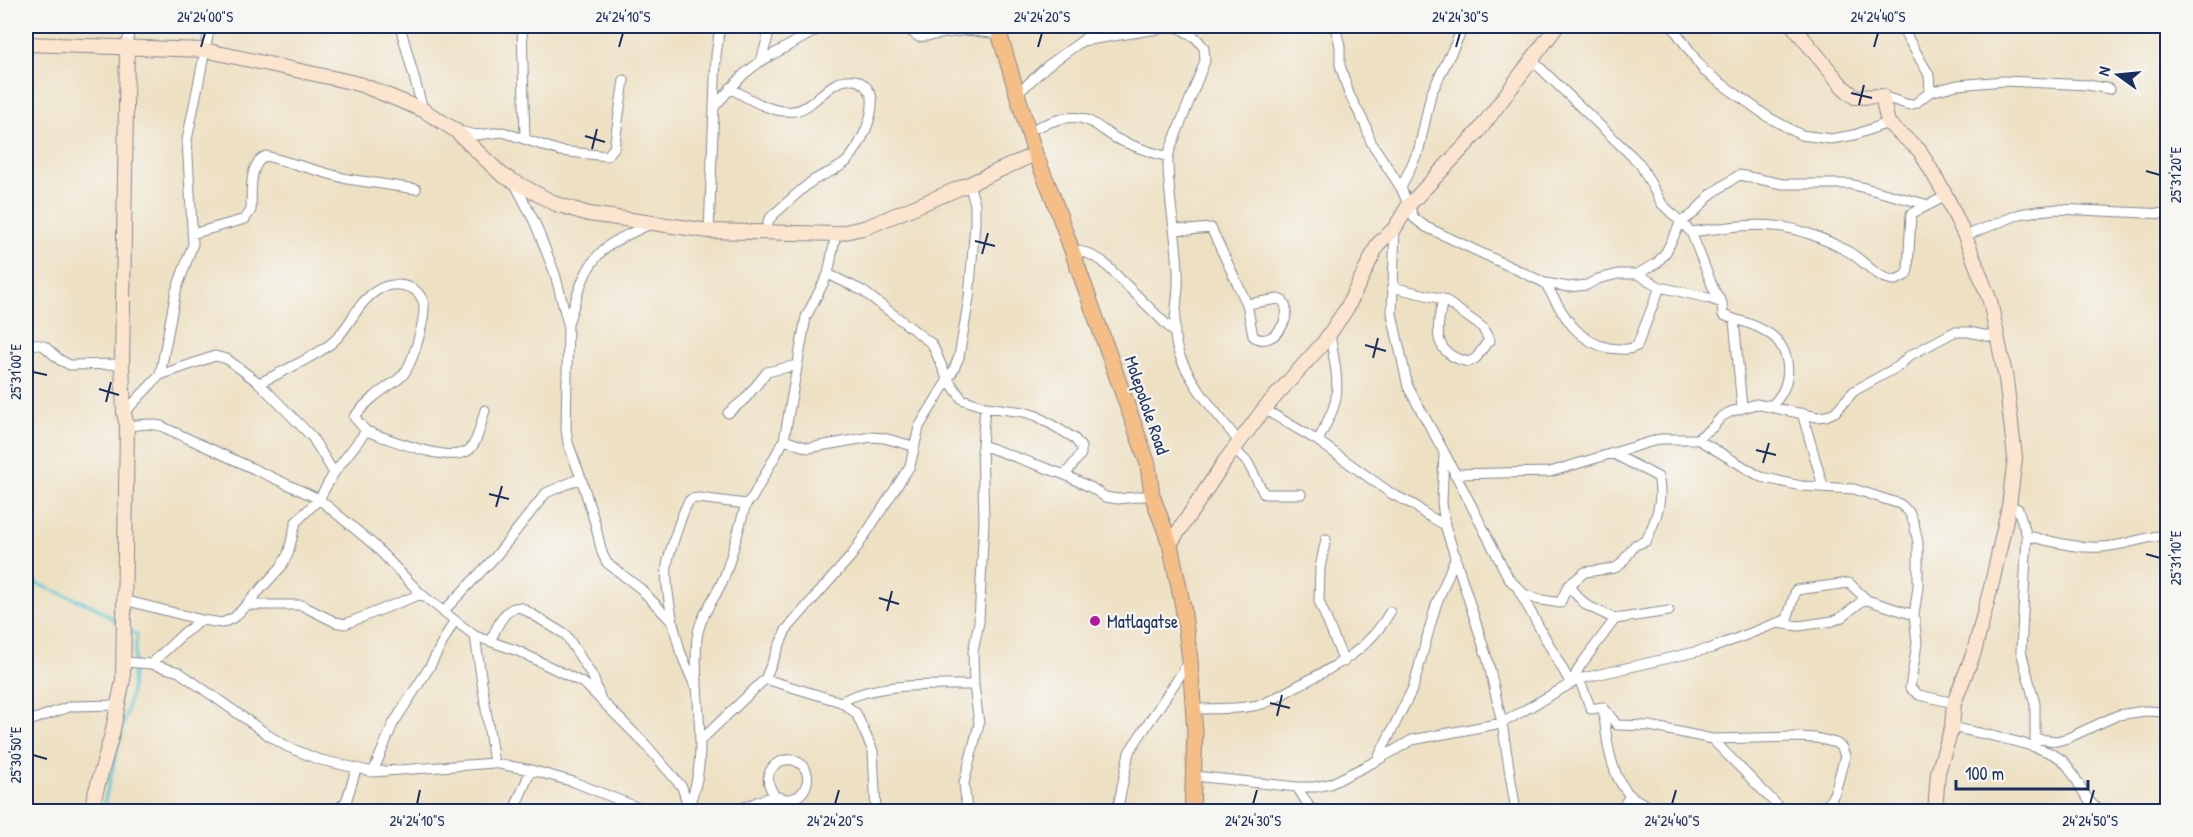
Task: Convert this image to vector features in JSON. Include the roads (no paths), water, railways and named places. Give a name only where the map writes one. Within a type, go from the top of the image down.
[{"type":"main road","name":"Molepolole Road","points":[[998,30],[1035,154],[1051,192],[1145,454],[1152,495],[1170,544],[1183,607],[1190,660],[1194,776],[1192,812]]},
{"type":"street","points":[[90,812],[112,734],[124,662],[125,419],[122,364],[127,46],[130,26]]},
{"type":"street","points":[[125,419],[160,375],[176,291],[193,243],[187,140],[210,26]]},
{"type":"street","points":[[400,26],[423,110]]},
{"type":"street","points":[[522,26],[525,139]]},
{"type":"street","points":[[709,231],[716,55],[720,26]]},
{"type":"street","points":[[761,61],[771,26]]},
{"type":"street","points":[[714,107],[730,88],[761,61],[824,26]]},
{"type":"street","points":[[903,26],[919,37],[967,30],[998,30]]},
{"type":"street","points":[[1017,94],[1047,66],[1082,41],[1098,26]]},
{"type":"street","points":[[1082,41],[1176,26],[1197,38],[1204,48],[1205,61],[1168,157],[1175,228],[1178,295],[1173,332],[1179,354],[1193,381],[1248,463],[1264,494],[1301,494]]},
{"type":"street","points":[[1335,26],[1340,46],[1340,65],[1349,94],[1379,156],[1401,188],[1414,218],[1426,227],[1545,283],[1560,287],[1577,287],[1617,274],[1637,274],[1657,263],[1666,252],[1681,222],[1693,214],[1711,194],[1739,176],[1783,184],[1850,184],[1929,205]]},
{"type":"street","points":[[1401,188],[1419,149],[1431,94],[1464,26]]},
{"type":"street","points":[[1170,544],[1264,409],[1330,334],[1347,308],[1378,244],[1395,228],[1408,206],[1478,132],[1557,26]]},
{"type":"street","points":[[1672,26],[1704,71],[1768,117],[1801,135],[1832,139],[1854,135],[1888,123]]},
{"type":"street","points":[[1793,26],[1855,97],[1882,96],[1909,105],[1916,104],[1930,92],[1957,85],[2004,81],[2088,85],[2110,89]]},
{"type":"street","points":[[1901,26],[1929,75],[1930,92]]},
{"type":"street","points":[[26,44],[204,50],[362,85],[423,110],[455,130],[502,175],[541,198],[573,210],[650,224],[709,231],[836,234],[867,227],[1035,154]]},
{"type":"street","points":[[1532,60],[1640,164],[1656,194],[1691,232],[1714,290],[1722,303],[1723,315],[1749,323],[1773,337],[1780,344],[1786,358],[1788,372],[1784,393],[1772,405],[1756,404],[1721,417],[1713,427],[1697,438]]},
{"type":"street","points":[[455,130],[476,135],[503,132],[560,150],[608,156],[614,148],[624,80]]},
{"type":"street","points":[[730,88],[763,105],[783,111],[795,111],[845,81],[854,80],[863,84],[870,91],[871,113],[859,144],[846,161],[814,180],[773,215],[768,221],[767,232]]},
{"type":"street","points":[[1882,96],[1888,123],[1920,151],[1946,196],[1965,236],[1990,301],[2006,379],[2015,458],[2009,506],[1974,652],[1954,703],[1952,727],[1938,772],[1935,812]]},
{"type":"street","points":[[1028,131],[1053,120],[1079,118],[1090,121],[1115,138],[1168,157]]},
{"type":"street","points":[[192,234],[245,219],[249,215],[254,169],[257,162],[266,156],[347,179],[416,189]]},
{"type":"street","points":[[514,182],[535,223],[555,274],[568,324],[566,429],[568,443],[581,478],[602,553],[607,563],[641,589],[673,623]]},
{"type":"street","points":[[701,740],[765,679],[786,630],[852,555],[910,466],[919,427],[959,357],[969,298],[975,204],[969,184]]},
{"type":"street","points":[[1691,232],[1764,225],[1785,227],[1821,239],[1851,253],[1883,278],[1896,280],[1906,275],[1908,270],[1911,214],[1946,196]]},
{"type":"street","points":[[1965,236],[2020,214],[2038,211],[2168,214]]},
{"type":"street","points":[[568,324],[583,278],[593,260],[613,243],[650,224]]},
{"type":"street","points":[[1175,228],[1188,230],[1211,228],[1247,304],[1250,331],[1256,339],[1268,340],[1283,325],[1287,310],[1283,301],[1278,299],[1247,304]]},
{"type":"street","points":[[1395,228],[1396,261],[1392,287],[1392,314],[1408,387],[1444,452],[1502,568],[1592,709],[1603,707]]},
{"type":"street","points":[[686,809],[695,781],[701,740],[695,687],[700,627],[724,576],[746,504],[752,498],[784,440],[806,317],[828,274],[836,234]]},
{"type":"street","points":[[1070,249],[1087,253],[1102,261],[1173,332]]},
{"type":"street","points":[[828,274],[863,291],[932,344],[947,378],[962,399],[985,407],[1030,413],[1074,438],[1081,447],[1081,454],[1065,475]]},
{"type":"street","points":[[1637,274],[1660,287],[1722,303]]},
{"type":"street","points":[[1545,283],[1565,319],[1582,338],[1602,346],[1626,350],[1637,346],[1660,287]]},
{"type":"street","points":[[259,383],[330,345],[342,333],[369,296],[388,285],[399,284],[414,289],[424,306],[411,364],[402,375],[354,417],[366,431],[435,453],[463,454],[475,442],[485,410]]},
{"type":"street","points":[[1392,287],[1443,299],[1482,327],[1490,341],[1476,358],[1468,362],[1446,350],[1438,338],[1437,330],[1443,299]]},
{"type":"street","points":[[1734,319],[1742,408]]},
{"type":"street","points":[[1756,404],[1826,416],[1835,412],[1854,391],[1899,366],[1909,356],[1954,332],[1969,332],[1997,338]]},
{"type":"street","points":[[1318,441],[1336,398],[1337,389],[1330,334]]},
{"type":"street","points":[[26,342],[44,346],[60,360],[70,365],[122,364]]},
{"type":"street","points":[[160,375],[215,356],[227,359],[259,383],[312,437],[334,473]]},
{"type":"street","points":[[728,413],[745,399],[767,372],[797,365]]},
{"type":"street","points":[[967,812],[964,783],[966,766],[979,724],[973,652],[979,622],[984,521],[982,445],[985,407]]},
{"type":"street","points":[[1264,409],[1318,441],[1392,494],[1445,525]]},
{"type":"street","points":[[1802,413],[1823,486]]},
{"type":"street","points":[[125,419],[161,426],[319,500],[369,540],[421,594],[475,636],[518,651],[573,676],[585,684],[646,745],[682,786],[686,809]]},
{"type":"street","points":[[124,600],[202,620],[222,623],[229,621],[281,567],[288,554],[296,522],[319,500],[334,473],[366,431]]},
{"type":"street","points":[[784,440],[808,448],[871,437],[914,446]]},
{"type":"street","points":[[1455,474],[1550,472],[1660,439],[1697,438],[1761,477],[1802,486],[1854,489],[1900,504],[1914,523],[1918,543],[1918,587],[1914,615],[1917,643],[1910,688],[1919,695],[1954,703]]},
{"type":"street","points":[[982,445],[1065,475],[1105,497],[1118,499],[1152,495]]},
{"type":"street","points":[[1444,452],[1442,504],[1445,525],[1488,661],[1502,723],[1516,812]]},
{"type":"street","points":[[1517,589],[1536,599],[1560,603],[1568,586],[1585,572],[1615,568],[1621,564],[1635,545],[1646,540],[1657,515],[1662,491],[1658,477],[1612,453]]},
{"type":"street","points":[[443,612],[496,556],[546,493],[581,478]]},
{"type":"street","points":[[695,687],[680,651],[673,623],[668,597],[667,566],[686,505],[693,498],[746,504]]},
{"type":"street","points":[[2009,506],[2018,509],[2027,536],[2021,651],[2032,685],[2036,743]]},
{"type":"street","points":[[2027,536],[2079,546],[2101,547],[2124,544],[2151,536],[2168,535]]},
{"type":"street","points":[[1326,539],[1320,568],[1319,601],[1344,662]]},
{"type":"street","points":[[1376,761],[1413,688],[1436,605],[1456,556]]},
{"type":"street","points":[[1194,776],[1297,787],[1330,784],[1412,740],[1502,723],[1575,682],[1712,648],[1778,624],[1787,619],[1796,590],[1849,583],[1867,600]]},
{"type":"street","points":[[1568,586],[1586,604],[1615,620],[1669,611]]},
{"type":"street","points":[[246,604],[301,604],[335,622],[345,624],[421,594]]},
{"type":"street","points":[[1778,624],[1799,626],[1833,621],[1842,617],[1862,600],[1914,615]]},
{"type":"street","points":[[490,641],[507,611],[516,606],[522,608],[566,635],[593,677],[600,699]]},
{"type":"street","points":[[1193,709],[1249,706],[1262,703],[1344,662],[1357,653],[1376,634],[1390,612]]},
{"type":"street","points":[[151,664],[184,633],[202,620]]},
{"type":"street","points":[[1575,682],[1580,666],[1615,620]]},
{"type":"street","points":[[373,772],[393,724],[429,668],[454,621]]},
{"type":"street","points":[[475,636],[494,763]]},
{"type":"street","points":[[1117,812],[1129,752],[1190,660]]},
{"type":"street","points":[[124,662],[151,664],[179,672],[288,747],[317,759],[356,770],[373,772],[494,763],[574,782],[649,812]]},
{"type":"street","points":[[765,679],[841,702],[856,713],[873,751],[876,812]]},
{"type":"street","points":[[841,702],[854,695],[903,686],[974,685]]},
{"type":"street","points":[[26,722],[72,706],[118,705]]},
{"type":"street","points":[[1603,707],[1617,725],[1650,726],[1712,739],[1816,738],[1836,743],[1842,748],[1845,756],[1843,768],[1829,802],[1817,811]]},
{"type":"street","points":[[1603,707],[1607,746],[1636,812]]},
{"type":"street","points":[[1952,727],[2036,743],[2068,738],[2118,715],[2145,711],[2168,712]]},
{"type":"street","points":[[1712,739],[1779,807],[1791,812]]},
{"type":"street","points":[[2036,743],[2063,760],[2089,800],[2103,812]]},
{"type":"street","points":[[686,809],[733,811],[775,797],[789,799],[797,797],[804,791],[808,782],[803,766],[787,759],[772,767],[768,776],[775,797]]},
{"type":"street","points":[[332,812],[346,802],[356,770]]},
{"type":"street","points":[[513,812],[531,770]]},
{"type":"street","points":[[1297,787],[1311,810],[1323,812]]},
{"type":"street","points":[[1620,812],[1630,795]]},
{"type":"street","points":[[1630,795],[1658,812]]},
{"type":"street","points":[[346,802],[354,812]]},
{"type":"waterway","points":[[26,579],[95,607],[119,623]]},
{"type":"waterway","points":[[102,812],[131,693],[137,635],[129,630]]},
{"type":"place","name":"Matlagatse","points":[[1095,621]]}]
